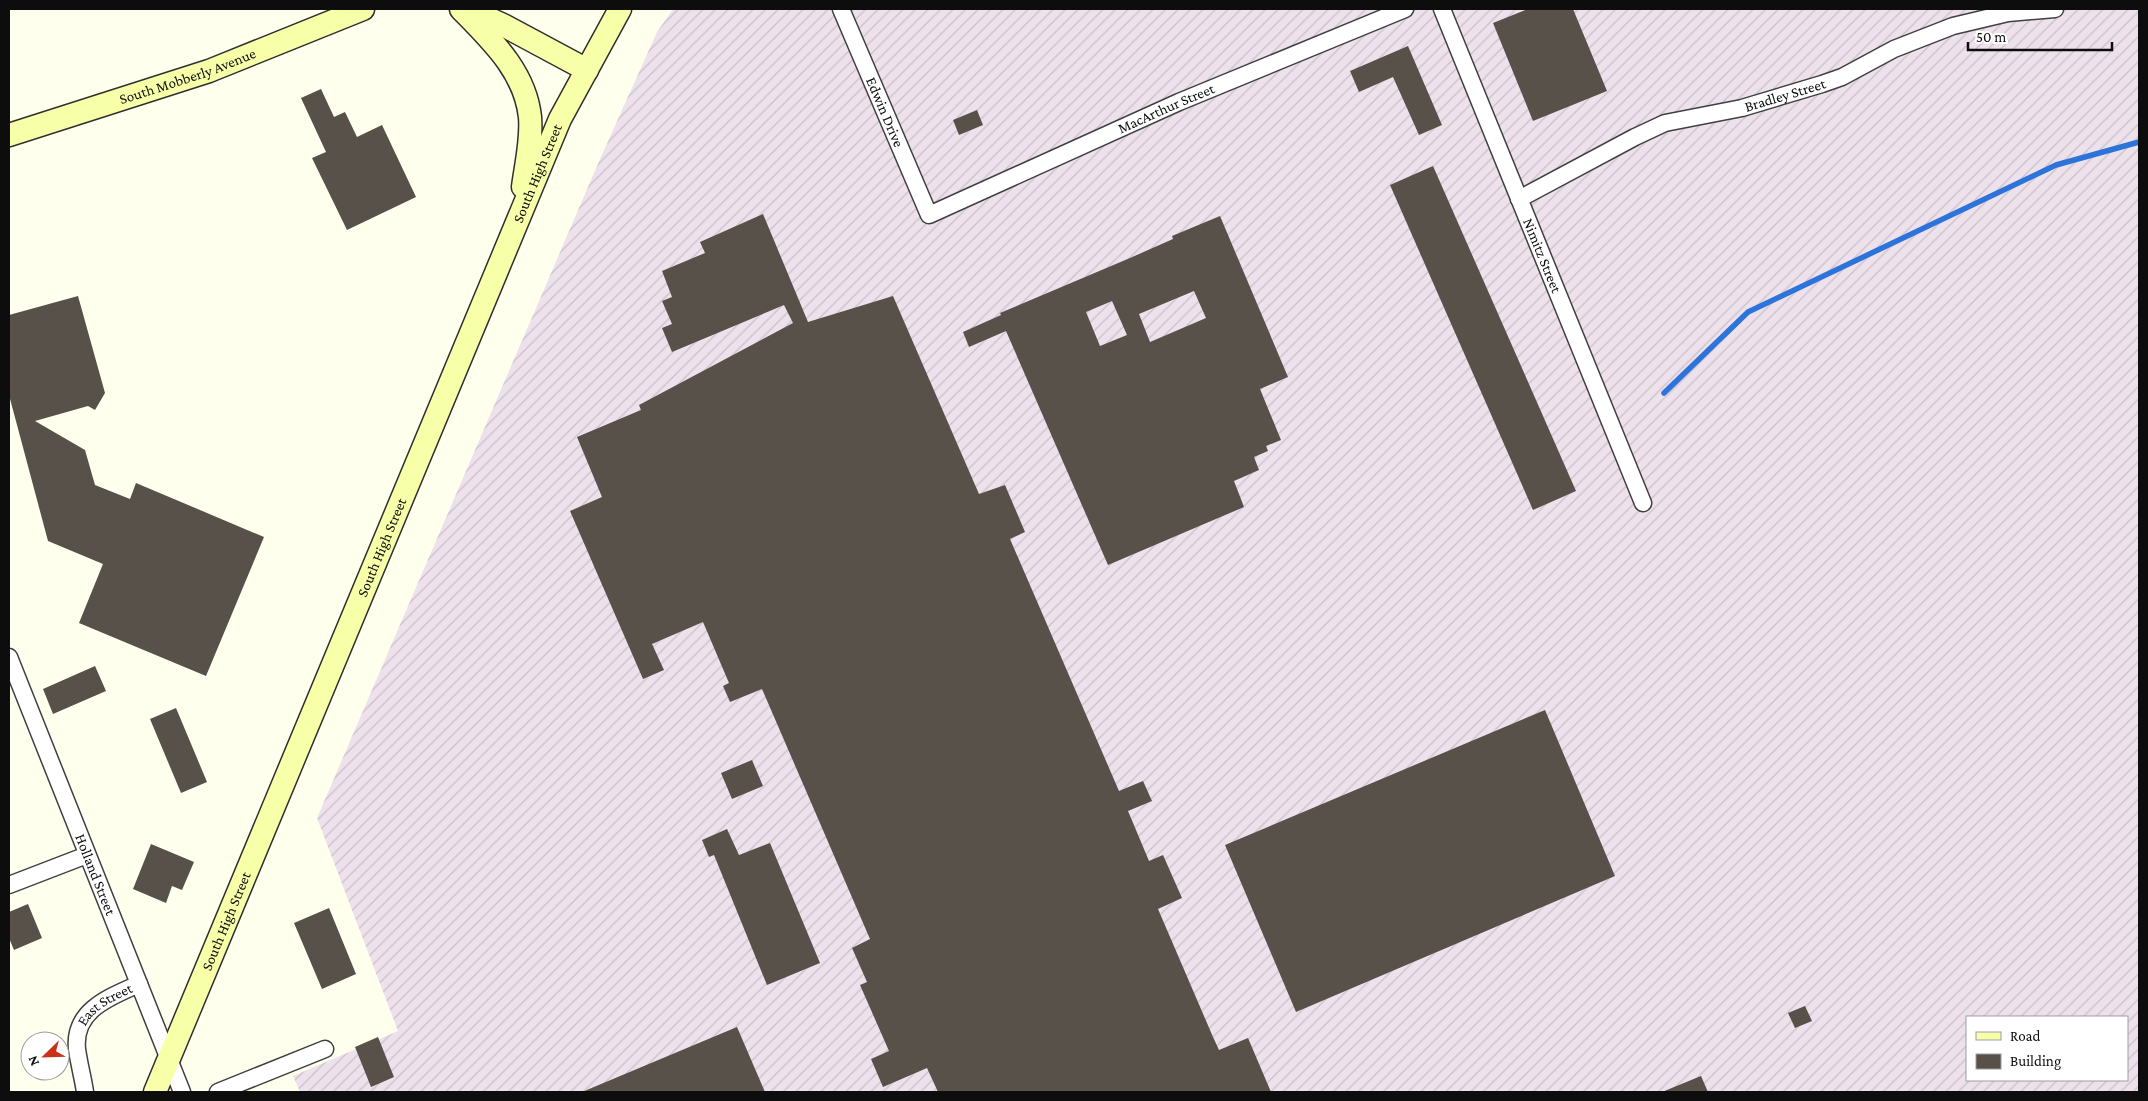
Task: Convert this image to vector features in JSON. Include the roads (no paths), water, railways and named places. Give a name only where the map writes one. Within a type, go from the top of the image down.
[{"type":"main road","name":"South Mobberly Avenue","points":[[9,135],[209,71],[363,9]]},
{"type":"main road","points":[[461,9],[504,54],[515,72],[527,106],[530,136],[519,217]]},
{"type":"main road","points":[[467,9],[503,25],[587,70]]},
{"type":"main road","name":"South High Street","points":[[155,1092],[560,119],[620,9]]},
{"type":"street","name":"Edwin Drive","points":[[841,9],[929,215]]},
{"type":"street","name":"MacArthur Street","points":[[929,215],[1180,102],[1405,9]]},
{"type":"street","name":"Nimitz Street","points":[[1442,9],[1643,503]]},
{"type":"street","name":"Bradley Street","points":[[1519,199],[1665,123],[1728,111],[1822,84],[1842,77],[1894,49],[1953,26],[2008,13],[2055,9]]},
{"type":"street","name":"Holland Street","points":[[9,657],[182,1092]]},
{"type":"street","points":[[9,885],[87,855]]},
{"type":"street","name":"East Street","points":[[85,1092],[77,1048],[81,1022],[99,1004],[140,984]]},
{"type":"street","points":[[218,1092],[325,1049]]},
{"type":"waterway","points":[[1664,393],[1748,312],[2056,165],[2139,142]]}]
